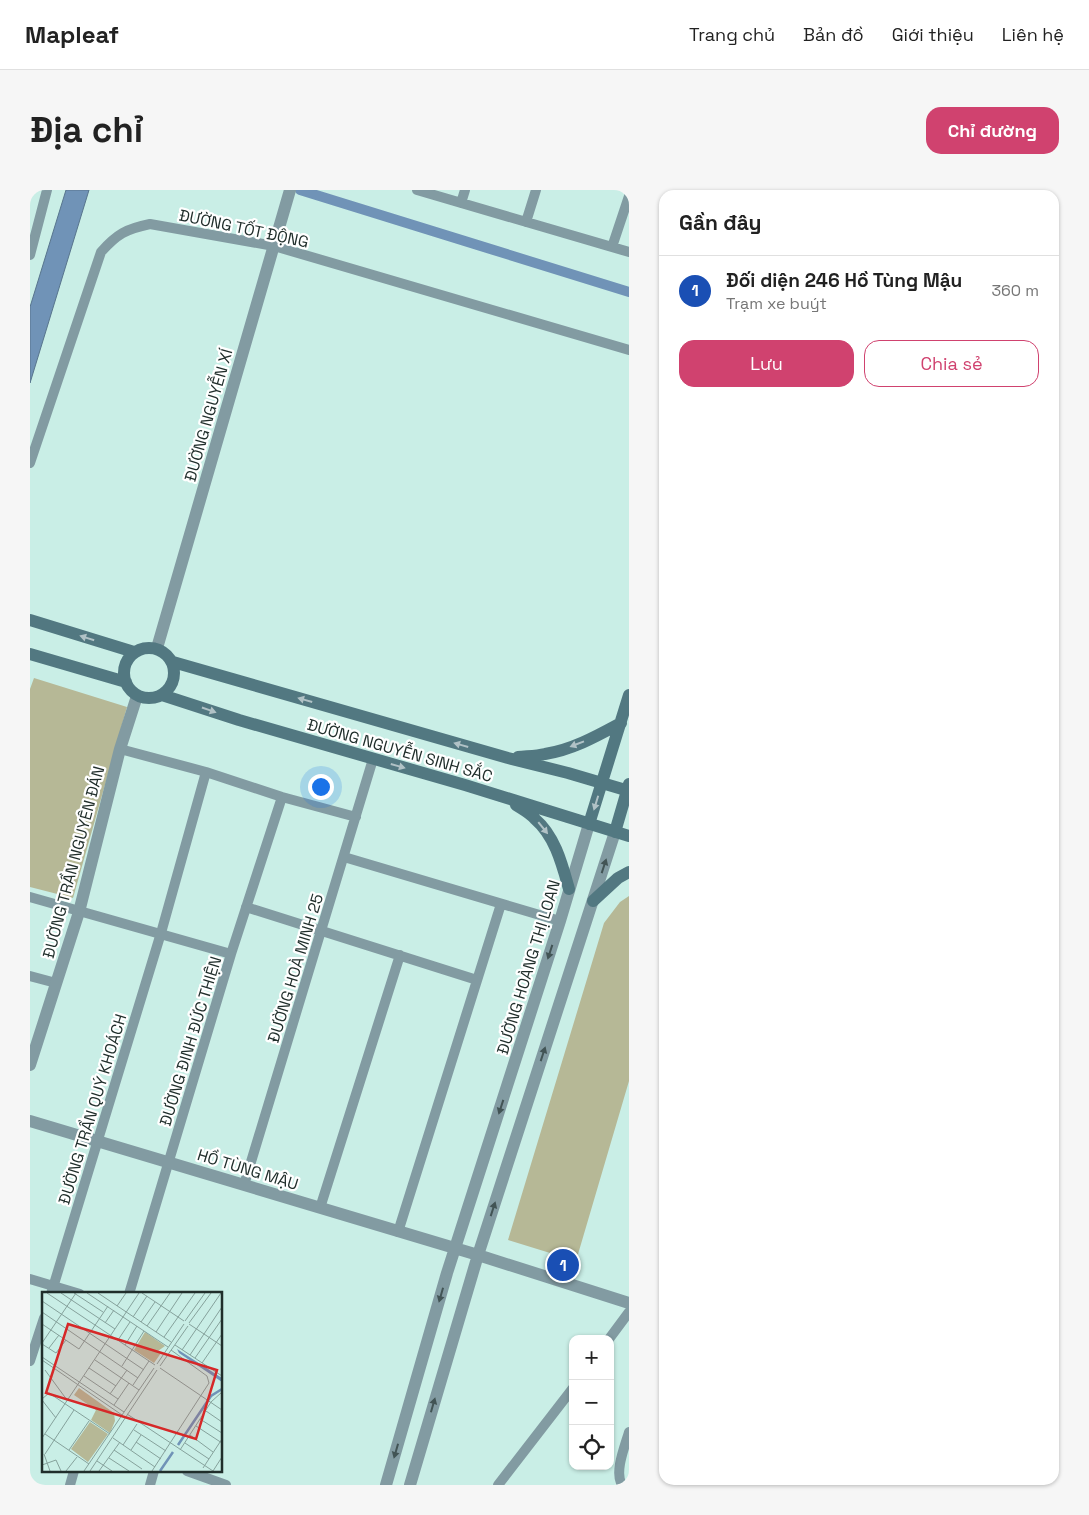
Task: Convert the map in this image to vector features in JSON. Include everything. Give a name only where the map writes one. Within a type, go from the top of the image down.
[{"type":"main road","points":[[30,620],[134,652]]},
{"type":"main road","points":[[145,648],[156,648],[169,656],[173,662],[175,670],[172,684],[162,695],[154,698],[137,696],[128,688],[124,676],[126,663],[134,652],[145,648]]},
{"type":"main road","points":[[30,654],[126,682]]},
{"type":"main road","name":"ĐƯỜNG NGUYỄN SINH SẮC","points":[[173,662],[508,758],[628,789]]},
{"type":"main road","name":"ĐƯỜNG NGUYỄN SINH SẮC","points":[[162,695],[239,720],[629,836]]},
{"type":"main road","name":"ĐƯỜNG HOÀNG THỊ LOAN","points":[[589,824],[629,695]]},
{"type":"main road","points":[[508,758],[546,754],[575,746],[621,723]]},
{"type":"main road","points":[[615,832],[628,789]]},
{"type":"main road","points":[[506,798],[536,819],[550,837],[561,862],[569,889]]},
{"type":"main road","points":[[593,901],[618,878],[629,872]]},
{"type":"street","points":[[30,255],[47,190]]},
{"type":"street","points":[[417,190],[629,252]]},
{"type":"street","points":[[461,203],[465,190]]},
{"type":"street","points":[[526,222],[536,190]]},
{"type":"street","name":"ĐƯỜNG NGUYỄN XÍ","points":[[156,648],[288,194]]},
{"type":"street","points":[[612,247],[629,196]]},
{"type":"street","name":"ĐƯỜNG TỐT ĐỘNG","points":[[30,462],[100,252],[113,238],[131,228],[150,224],[274,246],[629,350]]},
{"type":"street","name":"ĐƯỜNG TRẦN NGUYÊN ĐÁN","points":[[30,1065],[33,1047],[79,912],[120,749],[137,696]]},
{"type":"street","points":[[120,749],[206,772],[282,797],[356,817]]},
{"type":"street","name":"ĐƯỜNG HOÀ MINH 25","points":[[244,1185],[373,759]]},
{"type":"street","name":"ĐƯỜNG TRẦN QUÝ KHOÁCH","points":[[53,1290],[161,933],[206,772]]},
{"type":"street","name":"ĐƯỜNG ĐINH ĐỨC THIỆN","points":[[130,1292],[231,954],[282,797]]},
{"type":"street","name":"ĐƯỜNG HOÀNG THỊ LOAN","points":[[386,1485],[447,1273],[560,921],[589,824]]},
{"type":"street","points":[[410,1485],[478,1255],[615,832]]},
{"type":"street","points":[[344,857],[560,921]]},
{"type":"street","points":[[30,897],[231,954]]},
{"type":"street","points":[[398,1232],[501,904]]},
{"type":"street","points":[[246,907],[477,980]]},
{"type":"street","points":[[320,1208],[400,955]]},
{"type":"street","points":[[30,976],[56,983]]},
{"type":"street","name":"HỒ TÙNG MẬU","points":[[30,1121],[478,1255],[629,1303]]},
{"type":"street","points":[[30,1279],[53,1290],[66,1292]]},
{"type":"street","points":[[612,1335],[629,1312]]},
{"type":"street","points":[[30,1361],[42,1324]]},
{"type":"street","points":[[498,1485],[569,1393]]},
{"type":"street","points":[[622,1485],[620,1482],[620,1464],[629,1432]]},
{"type":"street","points":[[70,1485],[74,1472]]},
{"type":"street","points":[[150,1485],[154,1472]]},
{"type":"street","points":[[190,1472],[226,1485]]},
{"type":"green space","points":[[34,678],[127,707],[73,898],[30,887],[30,689]]},
{"type":"green space","points":[[629,896],[629,1081],[576,1261],[508,1240],[604,923],[620,902]]},
{"type":"water","points":[[66,190],[89,190],[30,383],[30,307]]},
{"type":"waterway","points":[[300,190],[629,292]]},
{"type":"place","name":"Đối diện 246 Hồ Tùng Mậu","points":[[563,1265]]}]
